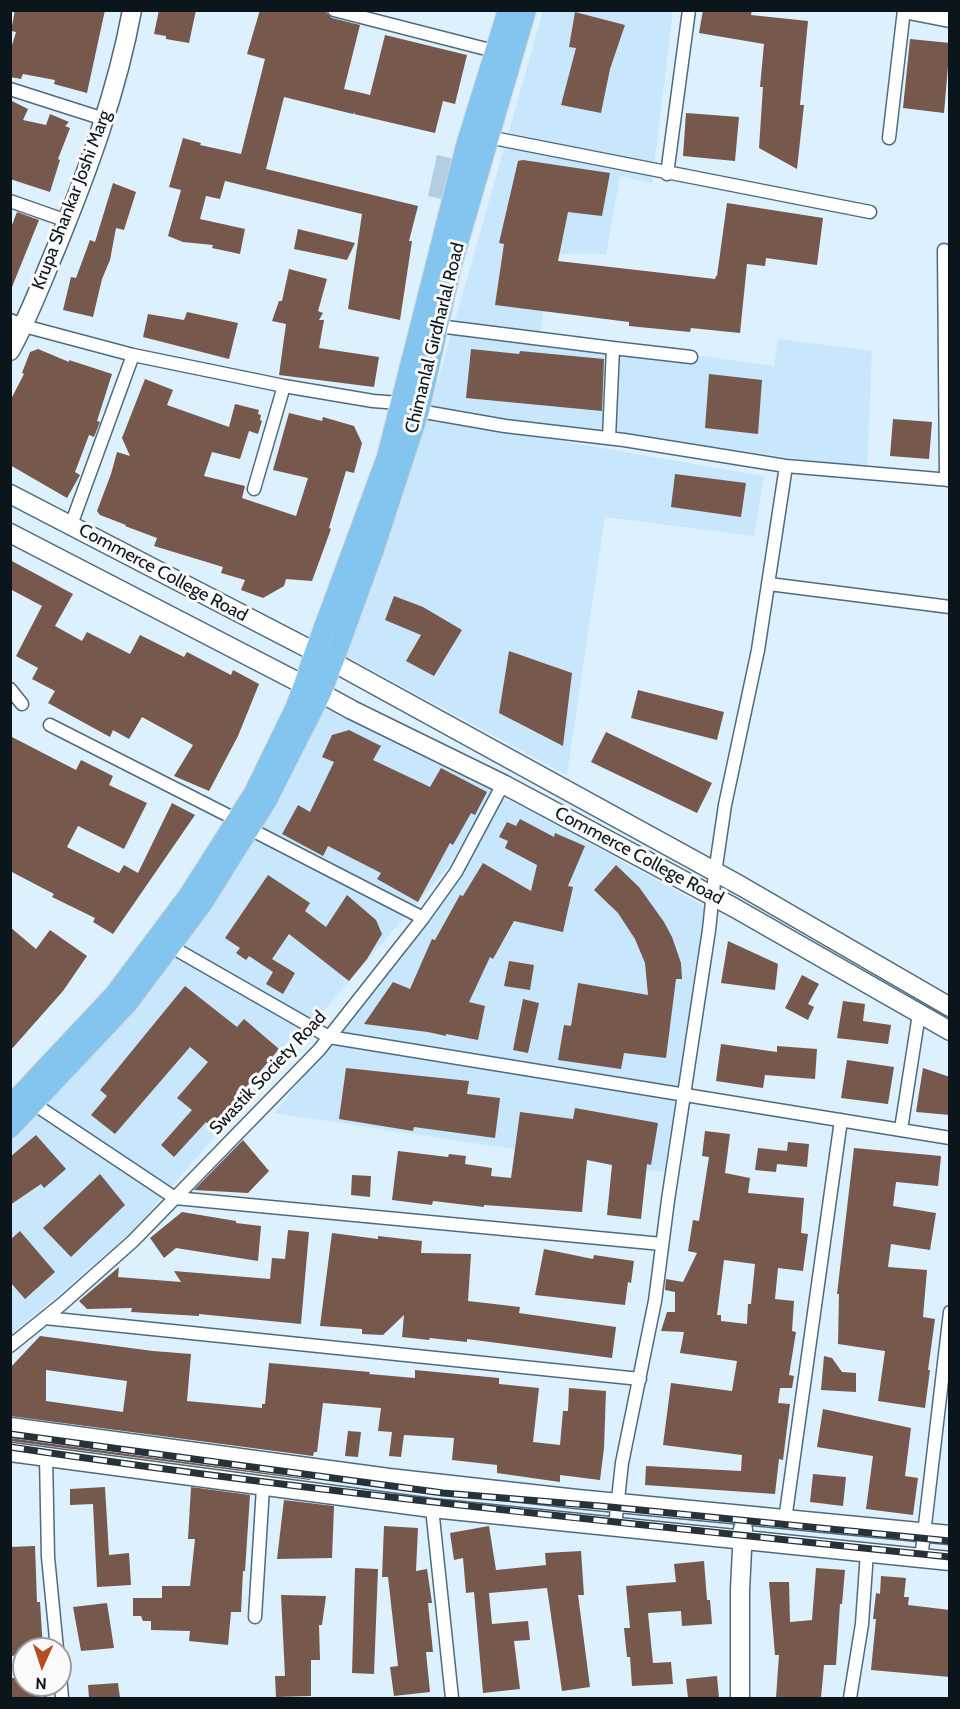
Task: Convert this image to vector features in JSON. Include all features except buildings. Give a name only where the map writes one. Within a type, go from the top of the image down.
[{"type":"main road","name":"Krupa Shankar Joshi Marg","points":[[10,351],[17,323],[82,185],[125,49],[132,10]]},
{"type":"main road","name":"Chimanlal Girdharlal Road","points":[[313,689],[315,652],[387,458],[466,146],[508,10]]},
{"type":"main road","name":"Chimanlal Girdharlal Road","points":[[313,689],[333,662],[373,552],[419,411],[451,267],[526,10]]},
{"type":"main road","points":[[909,10],[950,18]]},
{"type":"main road","name":"Commerce College Road","points":[[10,494],[315,652]]},
{"type":"main road","name":"Commerce College Road","points":[[10,533],[352,710],[503,784],[712,896],[950,1031]]},
{"type":"main road","points":[[315,652],[333,662]]},
{"type":"main road","name":"Commerce College Road","points":[[333,662],[715,873],[950,1007]]},
{"type":"main road","points":[[10,1106],[115,994],[243,824],[267,800],[313,689]]},
{"type":"main road","points":[[10,1128],[127,1004],[202,904],[243,824]]},
{"type":"main road","points":[[10,1427],[389,1478],[784,1520],[950,1535]]},
{"type":"main road","points":[[10,1452],[432,1508],[950,1561]]},
{"type":"main road","points":[[193,1477],[197,1452]]},
{"type":"main road","points":[[740,1698],[740,1590],[745,1516]]},
{"type":"street","points":[[334,10],[494,51]]},
{"type":"street","points":[[667,174],[689,10]]},
{"type":"street","points":[[889,138],[904,10]]},
{"type":"street","points":[[10,88],[104,120]]},
{"type":"street","points":[[488,137],[667,174],[870,212]]},
{"type":"street","points":[[10,201],[67,221]]},
{"type":"street","points":[[419,411],[505,426],[609,438],[786,466],[948,480],[944,250]]},
{"type":"street","points":[[17,323],[133,355],[284,386],[399,404]]},
{"type":"street","points":[[438,326],[691,357]]},
{"type":"street","points":[[609,438],[613,348]]},
{"type":"street","points":[[71,525],[133,355]]},
{"type":"street","points":[[254,489],[284,386]]},
{"type":"street","points":[[615,1526],[622,1463],[655,1301],[725,805],[758,650],[786,466]]},
{"type":"street","points":[[768,584],[950,607]]},
{"type":"street","points":[[10,689],[22,704]]},
{"type":"street","points":[[50,725],[423,918]]},
{"type":"street","name":"Swastik Society Road","points":[[10,1347],[133,1241],[329,1036],[423,918],[456,872],[503,784]]},
{"type":"street","points":[[170,946],[329,1036],[950,1138]]},
{"type":"street","points":[[901,1129],[919,1014]]},
{"type":"street","points":[[34,1104],[176,1198],[662,1244]]},
{"type":"street","points":[[784,1520],[841,1120]]},
{"type":"street","points":[[921,1559],[950,1312]]},
{"type":"street","points":[[45,1318],[640,1379]]},
{"type":"street","points":[[46,1457],[48,1557],[56,1637]]},
{"type":"street","points":[[255,1617],[263,1487]]},
{"type":"street","points":[[432,1508],[452,1698]]},
{"type":"street","points":[[850,1698],[862,1624],[867,1552]]},
{"type":"shaded area","points":[[543,11],[673,11],[652,183],[620,176],[606,254],[552,254],[540,333],[774,366],[778,339],[872,351],[867,468],[430,409]]},
{"type":"shaded area","points":[[437,155],[455,159],[445,200],[428,196]]},
{"type":"shaded area","points":[[427,418],[764,476],[754,536],[605,517],[567,775],[346,656]]},
{"type":"shaded area","points":[[324,705],[494,788],[450,865],[133,1231],[11,1335],[11,1138],[133,1011],[276,805]]},
{"type":"shaded area","points":[[504,797],[706,907],[664,1172],[275,1113],[458,875]]},
{"type":"railway","points":[[10,1434],[443,1493],[600,1506],[950,1541]]},
{"type":"railway","points":[[10,1447],[362,1494],[950,1557]]}]
